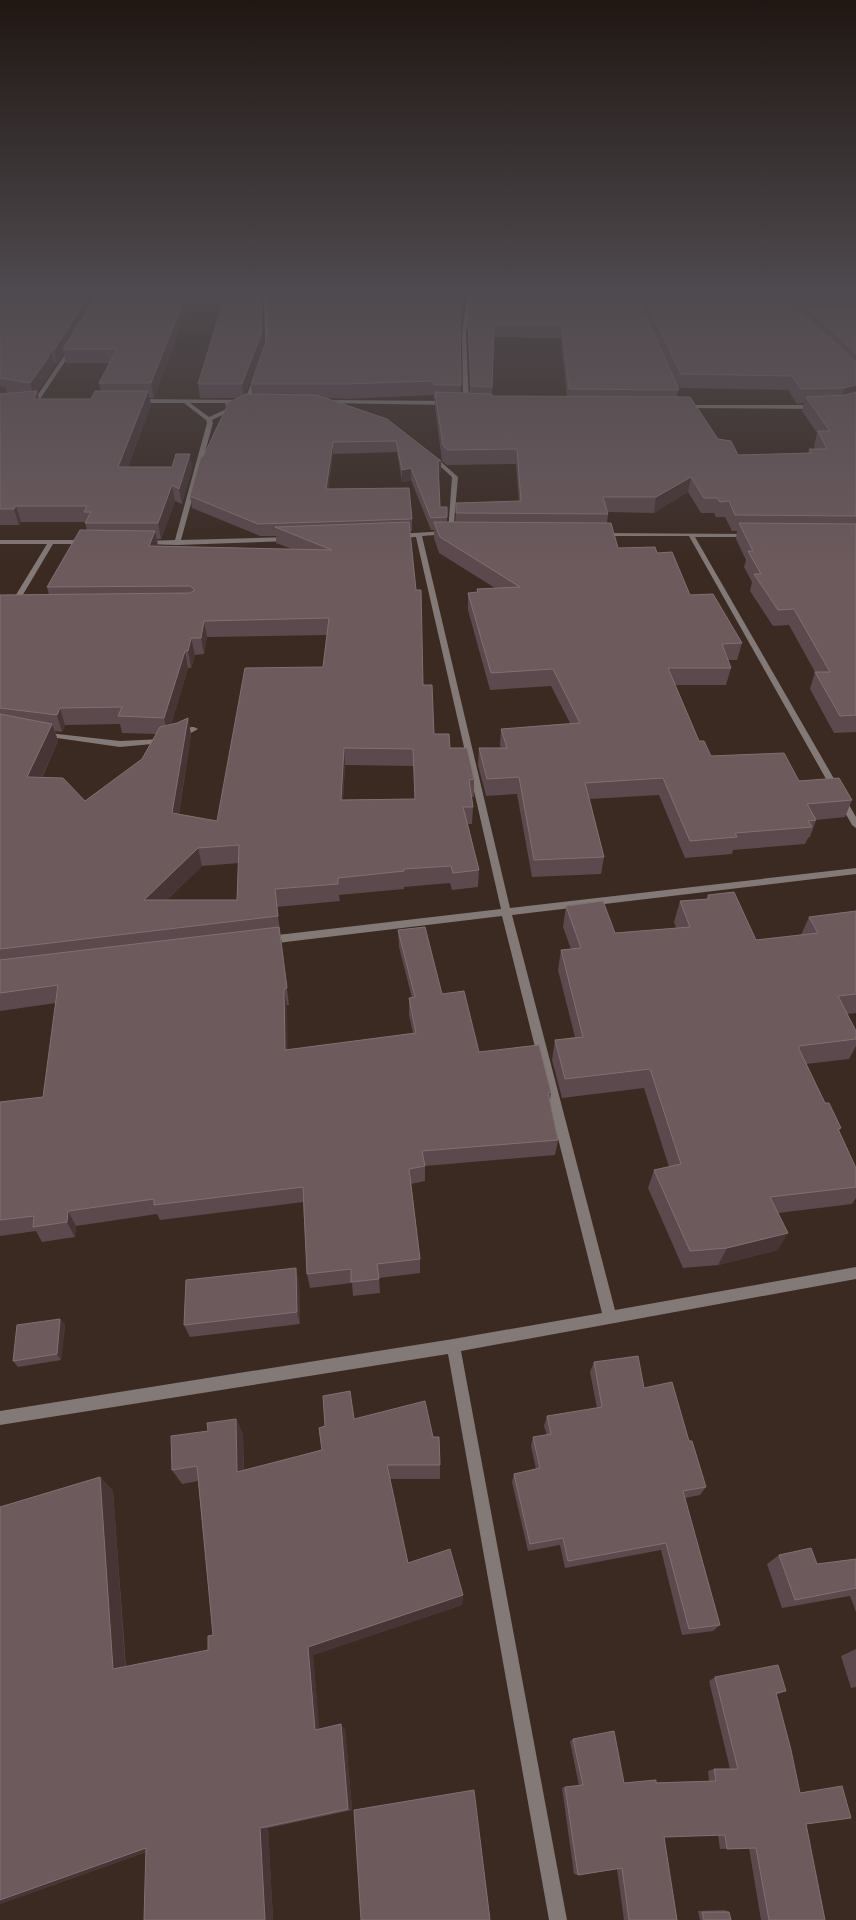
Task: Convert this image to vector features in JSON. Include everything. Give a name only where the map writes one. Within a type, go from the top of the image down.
[{"type":"street","points":[[36,402],[47,386]]},
{"type":"street","points":[[209,419],[247,402],[253,386]]},
{"type":"street","points":[[466,386],[466,403]]},
{"type":"street","points":[[678,398],[682,407]]},
{"type":"street","points":[[18,401],[46,402]]},
{"type":"street","points":[[135,401],[257,402]]},
{"type":"street","points":[[185,401],[209,419]]},
{"type":"street","points":[[335,408],[317,402],[476,403]]},
{"type":"street","points":[[673,407],[822,406]]},
{"type":"street","points":[[177,543],[209,419]]},
{"type":"street","points":[[429,453],[455,478],[451,533]]},
{"type":"street","points":[[390,536],[461,533]]},
{"type":"street","points":[[591,534],[759,535]]},
{"type":"street","points":[[691,535],[856,825]]},
{"type":"street","points":[[419,536],[506,911],[610,1317]]},
{"type":"street","points":[[138,542],[177,543],[293,539]]},
{"type":"street","points":[[0,542],[90,542]]},
{"type":"street","points":[[30,608],[20,608],[14,603],[51,542]]},
{"type":"street","points":[[37,733],[120,744],[168,741],[194,729]]},
{"type":"street","points":[[258,941],[856,872]]},
{"type":"street","points":[[0,1418],[453,1346],[856,1273]]},
{"type":"street","points":[[453,1346],[558,1920]]},
{"type":"building","points":[[471,386],[492,386],[492,387]]},
{"type":"building","points":[[569,386],[677,386],[679,390],[569,389]]},
{"type":"building","points":[[799,386],[854,386],[844,388],[801,389]]},
{"type":"building","points":[[37,391],[34,399],[91,399],[95,391],[148,391],[118,467],[172,467],[176,454],[190,454],[179,489],[172,485],[158,523],[85,523],[91,512],[84,512],[87,506],[16,506],[14,509],[0,509],[0,394]]},
{"type":"building","points":[[435,392],[492,394],[492,396],[690,397],[718,439],[731,441],[738,455],[812,453],[809,449],[827,449],[818,431],[830,431],[806,397],[845,395],[856,392],[856,516],[735,515],[729,501],[720,502],[717,498],[704,498],[691,477],[656,497],[603,497],[608,514],[456,513],[456,503],[521,501],[517,449],[447,450],[443,445]]},
{"type":"building","points":[[246,394],[316,395],[387,419],[441,461],[438,461],[440,507],[447,507],[447,517],[431,518],[411,468],[402,470],[396,441],[333,442],[326,489],[409,488],[412,519],[258,524],[190,496],[201,457],[203,457],[228,404],[225,404]]},
{"type":"building","points":[[409,522],[416,590],[421,590],[423,685],[432,685],[434,734],[449,734],[450,748],[467,748],[474,779],[469,780],[473,807],[463,807],[479,870],[453,873],[451,866],[404,869],[404,871],[338,878],[338,884],[275,889],[278,916],[0,949],[0,714],[52,724],[27,777],[63,778],[85,801],[142,759],[160,727],[188,718],[172,813],[217,821],[245,668],[323,667],[329,618],[204,621],[201,638],[191,638],[188,651],[185,651],[164,718],[118,716],[122,707],[60,708],[57,715],[0,708],[0,595],[190,593],[195,590],[190,586],[47,587],[80,530],[155,531],[149,546],[332,550],[275,527]],"holes":[[[344,748],[413,749],[415,799],[341,800]],[[239,845],[237,900],[144,900],[198,848]]]},
{"type":"building","points":[[434,522],[611,523],[618,548],[655,547],[657,553],[672,552],[690,595],[713,594],[742,643],[722,644],[731,668],[668,668],[699,741],[704,741],[711,756],[784,753],[799,781],[839,778],[852,800],[807,804],[816,820],[808,821],[812,827],[735,833],[737,837],[690,841],[663,778],[585,783],[604,857],[534,860],[519,777],[487,779],[479,748],[507,748],[501,729],[580,723],[553,669],[491,673],[468,593],[478,592],[477,589],[520,587],[440,537]]},
{"type":"building","points":[[739,523],[856,524],[856,715],[840,716],[815,672],[830,672],[794,609],[778,610],[754,574],[761,574],[748,551],[753,551]]},
{"type":"building","points":[[734,892],[756,940],[818,933],[809,917],[856,911],[856,994],[838,996],[856,1031],[856,1039],[799,1046],[799,1049],[825,1103],[829,1103],[841,1128],[838,1129],[856,1168],[856,1187],[770,1197],[788,1233],[727,1248],[690,1251],[654,1170],[681,1164],[650,1069],[565,1079],[555,1040],[583,1037],[561,950],[581,948],[566,906],[603,901],[615,933],[690,927],[680,901],[709,899],[708,895]]},
{"type":"building","points":[[279,927],[287,988],[284,989],[285,1050],[416,1033],[409,998],[415,997],[398,930],[425,927],[442,994],[464,991],[479,1052],[539,1045],[551,1092],[548,1093],[558,1140],[422,1151],[425,1166],[409,1169],[420,1259],[377,1264],[379,1279],[351,1282],[351,1269],[307,1274],[303,1187],[154,1205],[154,1199],[68,1211],[67,1222],[33,1227],[34,1216],[0,1220],[0,1102],[43,1097],[58,985],[0,993],[0,960]]},
{"type":"building","points":[[296,1268],[297,1312],[184,1325],[186,1280]]},
{"type":"building","points":[[60,1319],[57,1354],[13,1361],[17,1325]]},
{"type":"building","points":[[638,1356],[644,1388],[672,1382],[689,1441],[692,1441],[706,1487],[683,1491],[720,1625],[689,1629],[666,1543],[568,1561],[563,1538],[530,1544],[514,1474],[540,1468],[533,1437],[551,1434],[547,1416],[602,1407],[594,1362]]},
{"type":"building","points":[[350,1391],[354,1419],[425,1401],[433,1437],[439,1437],[440,1465],[387,1465],[408,1563],[450,1549],[463,1595],[308,1647],[315,1730],[341,1724],[348,1809],[260,1828],[265,1920],[144,1920],[146,1848],[0,1900],[0,1507],[100,1477],[113,1669],[208,1650],[208,1636],[213,1635],[197,1466],[172,1470],[171,1436],[208,1431],[207,1423],[236,1419],[237,1472],[322,1450],[319,1428],[325,1426],[323,1396]]},
{"type":"building","points":[[811,1548],[817,1564],[856,1559],[856,1588],[795,1600],[779,1555]]},
{"type":"building","points":[[778,1665],[786,1691],[776,1693],[800,1793],[842,1786],[851,1818],[806,1824],[825,1920],[769,1920],[756,1848],[727,1849],[725,1835],[664,1837],[677,1920],[629,1920],[622,1868],[578,1875],[565,1787],[583,1785],[573,1739],[614,1731],[624,1783],[656,1780],[656,1783],[716,1781],[714,1769],[738,1769],[715,1677]]},
{"type":"building","points":[[474,1790],[490,1920],[361,1920],[354,1810]]},
{"type":"building","points":[[702,1912],[729,1912],[731,1920],[704,1920]]}]
